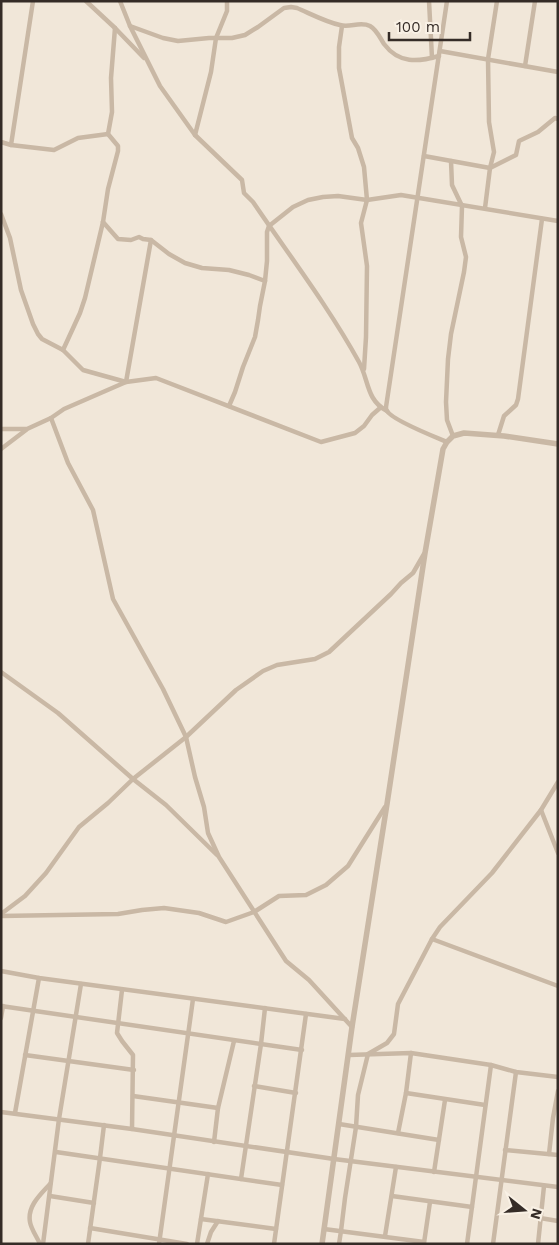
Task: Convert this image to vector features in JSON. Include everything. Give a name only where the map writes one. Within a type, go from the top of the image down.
[{"type":"street","points":[[10,145],[33,1]]},
{"type":"street","points":[[86,1],[148,62]]},
{"type":"street","points":[[120,1],[130,26],[160,86],[195,135],[242,180],[244,193],[253,202],[324,304],[361,364],[375,403],[401,421],[446,442]]},
{"type":"street","points":[[195,135],[211,72],[216,38],[227,11],[227,1]]},
{"type":"street","points":[[429,1],[432,58]]},
{"type":"street","points":[[387,411],[388,385],[447,1]]},
{"type":"street","points":[[485,208],[494,152],[489,122],[488,59],[497,1]]},
{"type":"street","points":[[525,66],[535,1]]},
{"type":"street","points":[[130,26],[163,38],[178,41],[232,38],[245,35],[284,8],[291,7],[298,8],[342,26],[369,25],[391,52],[406,60],[432,58],[440,54],[488,59],[558,72]]},
{"type":"street","points":[[342,26],[339,68],[352,138],[358,148],[364,167],[367,200],[362,223],[367,266],[364,374]]},
{"type":"street","points":[[108,134],[112,112],[110,78],[115,28]]},
{"type":"street","points":[[424,156],[490,168],[516,155],[519,141],[538,132],[554,118],[558,119]]},
{"type":"street","points":[[1,142],[10,145],[54,150],[78,138],[108,134]]},
{"type":"street","points":[[63,350],[85,298],[118,151],[118,146],[108,134]]},
{"type":"street","points":[[451,161],[452,184],[462,206],[461,237],[466,257],[466,265],[451,334],[446,402],[447,420],[453,436]]},
{"type":"street","points":[[229,406],[255,337],[265,282],[267,232],[269,226],[293,207],[308,200],[323,197],[338,196],[367,200],[401,195],[558,221]]},
{"type":"street","points":[[1,214],[10,238],[21,290],[38,334],[42,339],[63,350],[83,370],[126,382]]},
{"type":"street","points":[[498,435],[504,416],[516,405],[518,399],[542,219]]},
{"type":"street","points":[[103,222],[118,239],[130,240],[139,237],[151,240],[168,254],[185,263],[202,268],[236,272],[265,282]]},
{"type":"street","points":[[126,382],[151,240]]},
{"type":"street","points":[[1,449],[27,429],[51,418],[64,408],[126,382],[156,378],[321,442],[355,433],[380,408]]},
{"type":"street","points":[[51,418],[68,464],[93,510],[113,599],[163,689],[186,738],[204,807],[208,833],[219,858],[286,961],[309,980],[352,1026]]},
{"type":"street","points":[[1,429],[27,429]]},
{"type":"street","points":[[322,1244],[352,1026],[425,553],[443,449],[446,442],[453,436],[464,433],[498,435],[558,444]]},
{"type":"street","points":[[1,915],[25,896],[46,872],[79,827],[133,779],[186,738],[236,690],[263,671],[278,665],[315,659],[329,652],[413,573],[425,553]]},
{"type":"street","points":[[1,672],[58,713],[133,779],[166,805],[219,858]]},
{"type":"street","points":[[339,1244],[356,1127],[358,1095],[368,1054],[387,1043],[394,1034],[398,1004],[440,927],[492,873],[541,810],[558,782]]},
{"type":"street","points":[[1,915],[118,914],[164,908],[198,912],[226,922],[254,912],[279,896],[306,895],[326,885],[348,866],[387,804]]},
{"type":"street","points":[[541,810],[558,853]]},
{"type":"street","points":[[432,939],[558,986]]},
{"type":"street","points":[[1,970],[39,978],[122,990],[345,1019]]},
{"type":"street","points":[[16,1113],[39,978]]},
{"type":"street","points":[[42,1244],[81,984]]},
{"type":"street","points":[[122,990],[117,1034],[133,1055],[132,1129]]},
{"type":"street","points":[[159,1242],[193,999]]},
{"type":"street","points":[[1,1018],[2,1006],[302,1050]]},
{"type":"street","points":[[242,1179],[265,1008]]},
{"type":"street","points":[[274,1244],[306,1014]]},
{"type":"street","points":[[214,1142],[218,1108],[234,1041]]},
{"type":"street","points":[[349,1055],[411,1054],[491,1066],[516,1072],[558,1077]]},
{"type":"street","points":[[398,1133],[411,1054]]},
{"type":"street","points":[[26,1055],[134,1070]]},
{"type":"street","points":[[467,1244],[491,1066]]},
{"type":"street","points":[[493,1244],[516,1072]]},
{"type":"street","points":[[254,1086],[296,1093]]},
{"type":"street","points":[[549,1154],[558,1091]]},
{"type":"street","points":[[406,1093],[485,1105]]},
{"type":"street","points":[[133,1096],[218,1108]]},
{"type":"street","points":[[434,1172],[445,1100]]},
{"type":"street","points":[[1,1112],[104,1125],[334,1159],[558,1187]]},
{"type":"street","points":[[339,1124],[439,1140]]},
{"type":"street","points":[[88,1244],[104,1125]]},
{"type":"street","points":[[505,1150],[558,1155]]},
{"type":"street","points":[[56,1152],[282,1185]]},
{"type":"street","points":[[385,1236],[396,1167]]},
{"type":"street","points":[[197,1244],[208,1174]]},
{"type":"street","points":[[42,1244],[30,1223],[29,1214],[34,1203],[51,1183]]},
{"type":"street","points":[[538,1244],[544,1186]]},
{"type":"street","points":[[50,1196],[94,1203]]},
{"type":"street","points":[[392,1196],[472,1207]]},
{"type":"street","points":[[324,1229],[385,1236],[424,1243],[430,1202]]},
{"type":"street","points":[[540,1218],[558,1221]]},
{"type":"street","points":[[201,1219],[276,1229]]},
{"type":"street","points":[[207,1244],[211,1232],[218,1221]]},
{"type":"street","points":[[90,1228],[159,1242],[187,1244]]},
{"type":"street","points":[[391,1244],[392,1237]]}]
